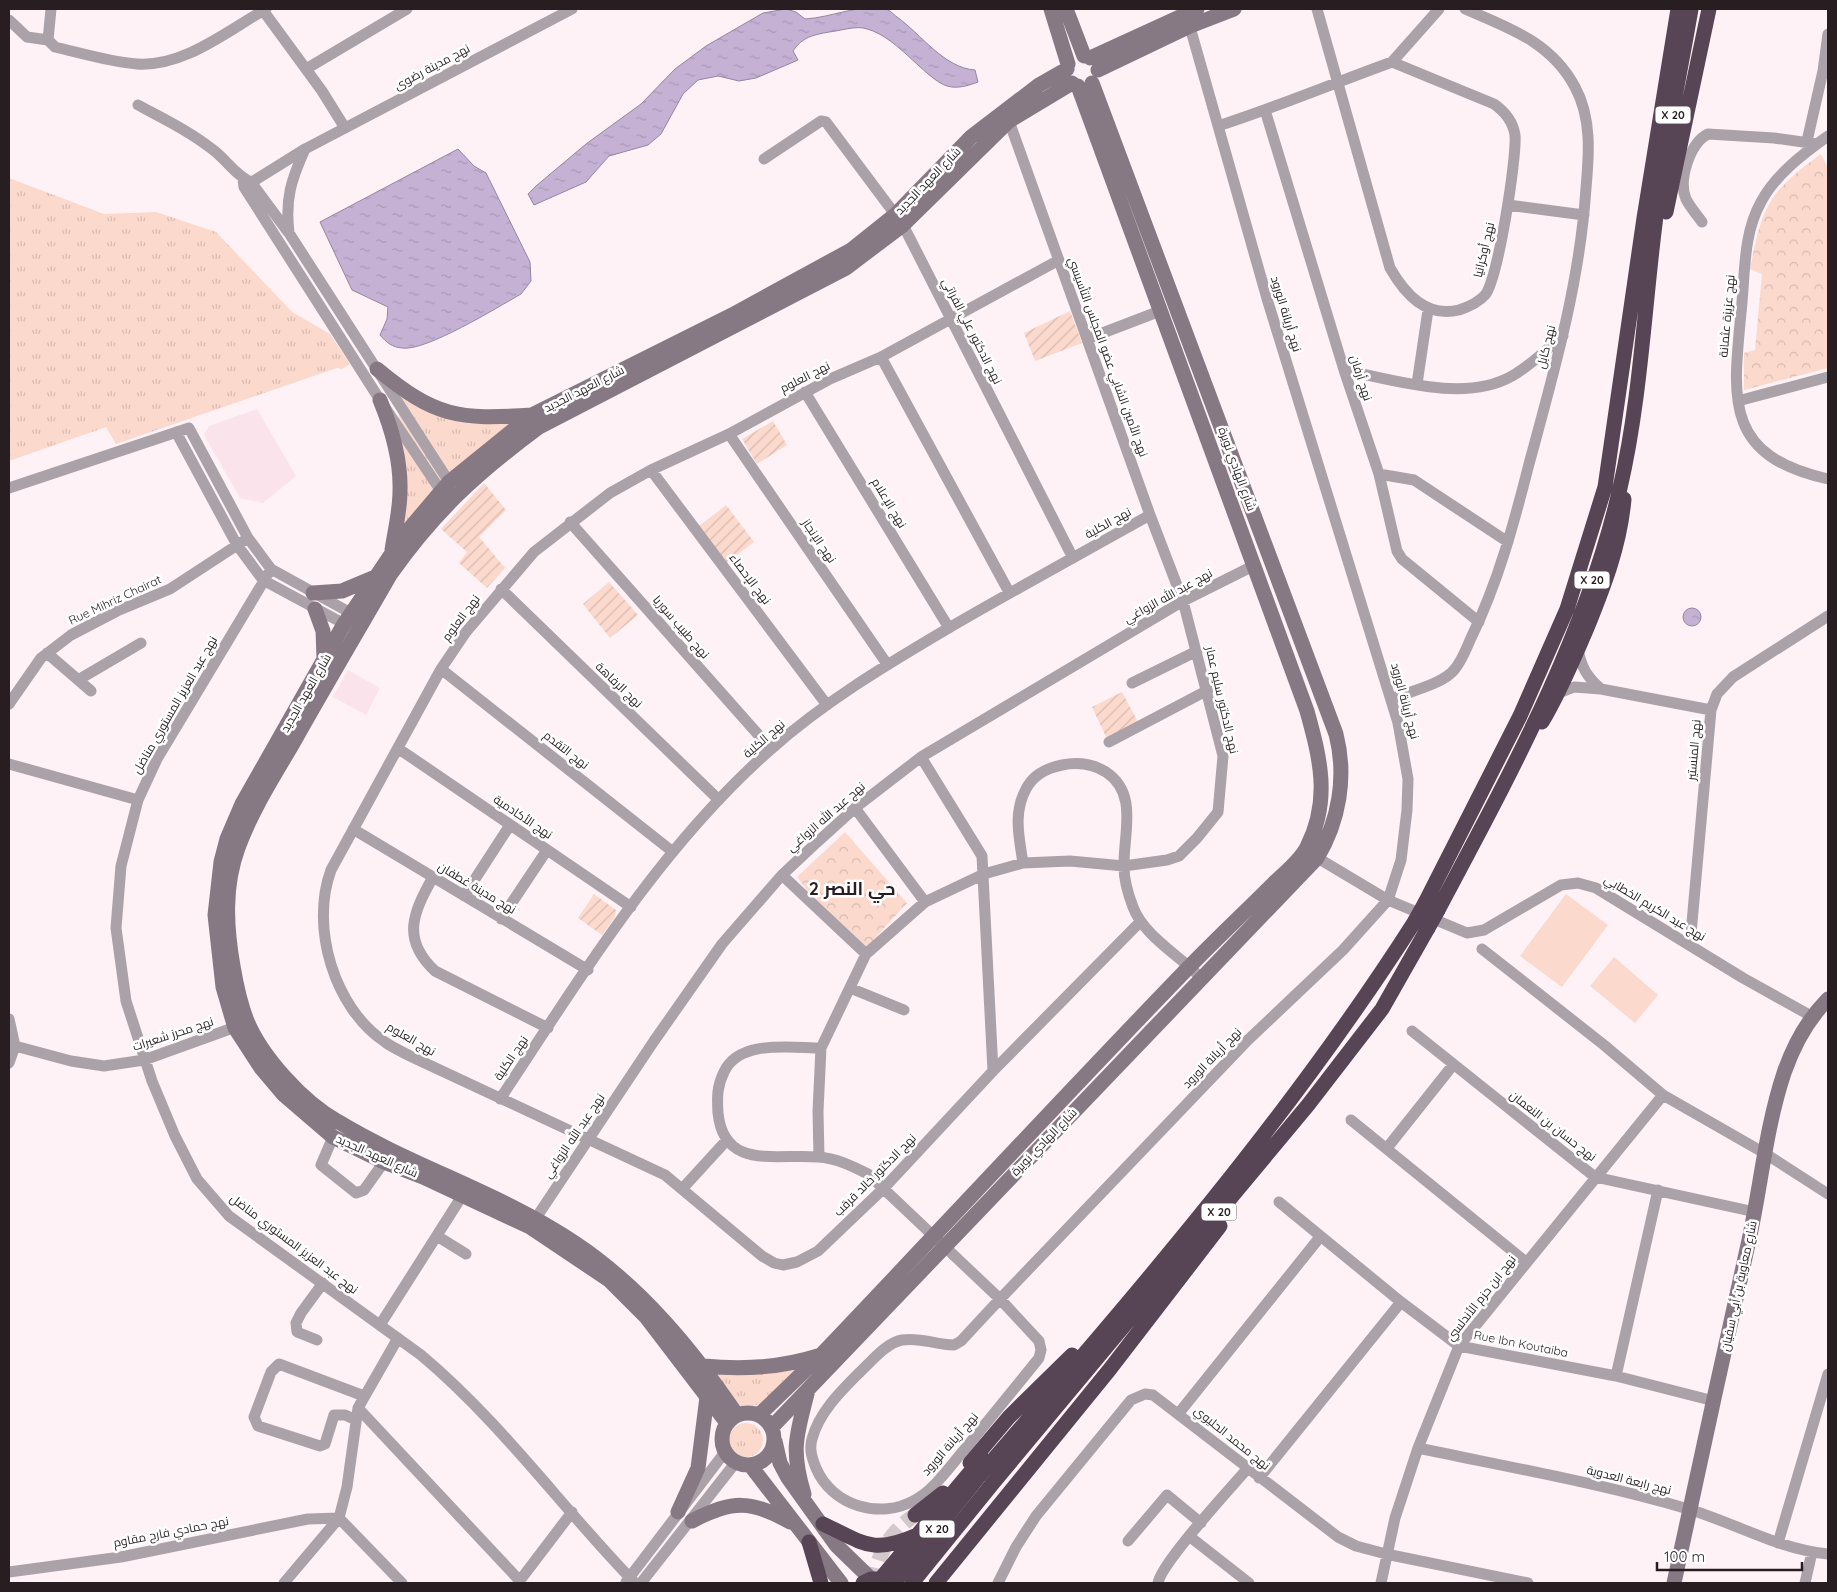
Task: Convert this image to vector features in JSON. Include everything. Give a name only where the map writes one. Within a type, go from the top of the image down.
[{"type":"highway","points":[[1619,394],[1622,316],[1635,212],[1667,9]]},
{"type":"highway","name":"X 20","points":[[1432,906],[1491,810],[1533,723],[1580,617],[1620,488],[1635,398],[1649,219],[1678,9]]},
{"type":"highway","name":"X 20","points":[[877,1581],[987,1479],[1308,1105],[1382,1010],[1520,716],[1567,610],[1605,486],[1649,219],[1690,9]]},
{"type":"highway","points":[[1635,398],[1653,317],[1664,222],[1709,9]]},
{"type":"highway","points":[[1491,810],[1559,693],[1607,578],[1621,529],[1631,423]]},
{"type":"highway","name":"X 20","points":[[912,1583],[987,1479],[1236,1170],[1321,1061],[1365,999],[1422,925]]},
{"type":"highway","points":[[936,1583],[1134,1338],[1222,1223],[1308,1105]]},
{"type":"highway","points":[[877,1581],[1072,1354],[1236,1170]]},
{"type":"highway","points":[[915,1515],[944,1492],[1009,1417],[1072,1354]]},
{"type":"highway","points":[[948,1583],[1022,1477]]},
{"type":"highway","points":[[823,1524],[868,1546],[884,1547],[918,1534]]},
{"type":"highway","points":[[809,1542],[821,1583]]},
{"type":"highway","points":[[877,1581],[901,1583]]},
{"type":"main road","name":"شارع الهادي نويرة","points":[[759,1415],[940,1241],[1202,978],[1328,835],[1337,808],[1342,766],[1336,734],[1081,71],[1050,9]]},
{"type":"main road","name":"شارع الهادي نويرة","points":[[773,1434],[809,1387],[1190,966],[1311,854],[1320,803],[1320,758],[1307,711],[1160,311],[1081,71],[1066,9]]},
{"type":"main road","name":"شارع العهد الجديد","points":[[732,1419],[707,1397],[646,1317],[609,1280],[533,1223],[462,1196],[384,1162],[333,1137],[283,1094],[261,1068],[223,987],[217,948],[215,915],[221,862],[227,839],[242,804],[324,660],[390,575],[449,492],[539,427],[846,268],[1009,121],[1081,71],[1189,14],[1234,9]]},
{"type":"main road","name":"شارع العهد الجديد","points":[[732,1419],[704,1366],[654,1309],[615,1272],[533,1223],[336,1121],[291,1083],[241,1025],[228,938],[229,887],[236,857],[254,811],[354,622],[374,577],[392,553],[449,492],[532,415],[817,270],[899,220],[970,137],[1039,85],[1081,71]]},
{"type":"main road","points":[[377,369],[404,391],[429,406],[456,415],[486,418],[532,415]]},
{"type":"main road","points":[[380,400],[392,430],[400,472],[398,511],[392,553]]},
{"type":"main road","points":[[313,593],[342,591],[374,577]]},
{"type":"main road","points":[[315,609],[324,631],[324,660]]},
{"type":"main road","name":"شارع معاوية بن أبي سفيان","points":[[1674,1583],[1755,1212],[1775,1103],[1784,1072],[1812,1017],[1828,999]]},
{"type":"main road","points":[[704,1366],[757,1369],[794,1363],[822,1354]]},
{"type":"main road","points":[[807,1505],[795,1461],[795,1438],[809,1387]]},
{"type":"main road","points":[[678,1512],[698,1468],[707,1397]]},
{"type":"main road","points":[[841,1583],[796,1525],[737,1460],[722,1438],[732,1419],[748,1412],[759,1415],[773,1434],[780,1463],[807,1505],[823,1524],[836,1545],[877,1581]]},
{"type":"main road","points":[[737,1460],[767,1458],[773,1434]]},
{"type":"main road","points":[[692,1521],[725,1506],[743,1504],[758,1506],[796,1525]]},
{"type":"street","points":[[48,40],[51,9]]},
{"type":"street","points":[[9,20],[27,37],[48,40],[54,47],[122,61],[154,63],[188,54],[263,9],[306,68],[345,128]]},
{"type":"street","points":[[306,68],[407,9]]},
{"type":"street","name":"نهج مدينة رضوى","points":[[246,183],[305,149],[572,9]]},
{"type":"street","points":[[1317,9],[1390,268],[1409,295],[1428,310],[1417,384]]},
{"type":"street","points":[[1218,126],[1392,62],[1439,9]]},
{"type":"street","name":"نهج كابل","points":[[1391,698],[1447,677],[1458,666],[1479,622],[1508,542],[1563,336],[1576,280],[1584,215],[1588,130],[1583,106],[1576,88],[1544,47],[1465,9]]},
{"type":"street","name":"نهج أريانة الورود","points":[[940,1241],[1000,1299],[1039,1341],[1041,1350],[1039,1358],[938,1481],[916,1500],[886,1510],[870,1510],[851,1503],[836,1494],[824,1483],[817,1470],[811,1447],[812,1438],[821,1417],[838,1393],[875,1358],[900,1340],[924,1339],[954,1345],[961,1341],[1000,1299],[1248,1040],[1343,950],[1388,900],[1401,860],[1407,810],[1408,779],[1391,698],[1268,302],[1218,126],[1189,14]]},
{"type":"street","points":[[1702,222],[1686,199],[1683,187],[1695,145],[1700,138],[1708,134],[1812,143],[1828,34]]},
{"type":"street","name":"نهج أوكرانيا","points":[[1392,62],[1501,108],[1512,125],[1515,135],[1508,205],[1492,284],[1485,295],[1465,308],[1446,312],[1428,310]]},
{"type":"street","points":[[138,106],[188,130],[218,153],[289,233],[377,369],[449,492]]},
{"type":"street","name":"نهج أرفان","points":[[1265,110],[1344,370],[1379,474],[1394,542],[1402,559],[1479,622]]},
{"type":"street","name":"نهج الدكتور علي الفراتي","points":[[764,159],[821,121],[826,122],[830,127],[899,220],[1073,558]]},
{"type":"street","name":"نهج الأمين الشابي عضو المجلس التأسيسي","points":[[1009,121],[1150,515],[1183,601]]},
{"type":"street","name":"نهج عزيزة عثمانة","points":[[1828,136],[1812,143],[1775,182],[1761,202],[1751,224],[1746,248],[1737,360],[1738,401],[1747,430],[1758,447],[1786,467],[1828,479]]},
{"type":"street","points":[[289,233],[286,208],[289,191],[305,149]]},
{"type":"street","points":[[246,183],[380,400],[449,492]]},
{"type":"street","points":[[1508,205],[1584,215]]},
{"type":"street","name":"نهج العلوم","points":[[588,1138],[500,1099],[385,1042],[353,1010],[341,990],[331,962],[323,908],[328,878],[353,829],[399,749],[441,669],[466,632],[534,552],[570,522],[610,494],[651,470],[729,434],[805,392],[881,357],[1059,260]]},
{"type":"street","points":[[1087,339],[1160,311]]},
{"type":"street","points":[[1344,370],[1417,384],[1468,389],[1496,383],[1513,376],[1563,336]]},
{"type":"street","points":[[881,357],[1009,592]]},
{"type":"street","points":[[1738,401],[1828,377]]},
{"type":"street","name":"نهج الإعلام","points":[[805,392],[949,628]]},
{"type":"street","points":[[9,488],[189,428],[248,538],[271,569],[313,593],[354,622]]},
{"type":"street","points":[[176,432],[237,545],[263,580],[315,609],[354,622]]},
{"type":"street","name":"نهج الإنجاز","points":[[729,434],[887,664]]},
{"type":"street","name":"نهج الإحصاء","points":[[651,470],[827,705]]},
{"type":"street","points":[[1379,474],[1414,480],[1508,542]]},
{"type":"street","name":"نهج الكلية","points":[[500,1099],[631,907],[673,852],[719,800],[771,750],[827,705],[887,664],[1009,592],[1150,515]]},
{"type":"street","name":"نهج طبيب سوريا","points":[[570,522],[771,750]]},
{"type":"street","name":"Rue Mihriz Chairat","points":[[9,704],[41,658],[71,635],[170,589],[248,538]]},
{"type":"street","name":"نهج عبد الله الزواغي","points":[[533,1223],[588,1138],[722,944],[782,875],[855,808],[922,757],[1183,601],[1253,566]]},
{"type":"street","name":"نهج عبد العزيز المستوري مناضل","points":[[271,569],[157,759],[138,800],[121,866],[116,928],[126,1001],[144,1060],[175,1136],[197,1179],[207,1193],[229,1216],[398,1338],[449,1379],[497,1427],[630,1581]]},
{"type":"street","name":"نهج الرفاهة","points":[[501,589],[719,800]]},
{"type":"street","name":"نهج الدكتور سليم عمار","points":[[819,1157],[818,1111],[821,1048],[866,954],[925,902],[984,874],[1023,863],[1070,861],[1124,866],[1167,860],[1178,856],[1197,838],[1218,812],[1223,756],[1208,690],[1183,601]]},
{"type":"street","name":"نهج المنستير","points":[[1690,946],[1712,710],[1716,694],[1728,681],[1828,616]]},
{"type":"street","points":[[78,680],[141,643]]},
{"type":"street","points":[[1578,649],[1580,660],[1589,678],[1601,688]]},
{"type":"street","points":[[1132,683],[1197,651]]},
{"type":"street","points":[[47,653],[91,691]]},
{"type":"street","name":"نهج التقدم","points":[[441,669],[673,852]]},
{"type":"street","points":[[1559,693],[1574,687],[1601,688],[1712,710]]},
{"type":"street","points":[[1108,742],[1208,690]]},
{"type":"street","name":"نهج الأكادمية","points":[[399,749],[631,907]]},
{"type":"street","points":[[922,757],[982,856],[993,1071]]},
{"type":"street","points":[[9,764],[46,772],[138,800]]},
{"type":"street","points":[[1023,863],[1017,818],[1020,802],[1027,786],[1038,774],[1053,766],[1085,764],[1101,770],[1114,778],[1123,791],[1128,809],[1124,866],[1126,885],[1140,922],[1202,978]]},
{"type":"street","points":[[855,808],[925,902]]},
{"type":"street","points":[[464,896],[510,825]]},
{"type":"street","name":"نهج مدينة غطفان","points":[[353,829],[588,970]]},
{"type":"street","points":[[502,919],[546,850]]},
{"type":"street","name":"نهج عبد الكريم الخطابي","points":[[1311,854],[1388,900],[1458,931],[1476,933],[1560,885],[1578,883],[1596,888],[1690,946],[1812,1017]]},
{"type":"street","points":[[782,875],[866,954]]},
{"type":"street","points":[[433,877],[413,919],[418,951],[425,961],[435,971],[548,1028]]},
{"type":"street","name":"نهج الدكتور خالد قرقب","points":[[588,1138],[666,1175],[762,1256],[774,1263],[783,1265],[798,1262],[818,1251],[884,1188],[993,1071],[1140,922]]},
{"type":"street","points":[[1482,949],[1604,1045],[1663,1095],[1766,1154],[1828,1194]]},
{"type":"street","points":[[850,988],[904,1010]]},
{"type":"street","points":[[9,1019],[15,1046],[9,1063]]},
{"type":"street","name":"نهج محرز شعيرات","points":[[15,1046],[71,1061],[104,1066],[144,1060],[241,1025]]},
{"type":"street","name":"نهج حسان بن النعمان","points":[[1412,1031],[1595,1177],[1755,1212]]},
{"type":"street","points":[[821,1048],[764,1048],[748,1052],[735,1059],[725,1069],[718,1086],[720,1125],[726,1140],[736,1150],[750,1155],[819,1157],[848,1163],[868,1174],[940,1241]]},
{"type":"street","points":[[1387,1148],[1453,1065]]},
{"type":"street","name":"نهج ابن حزم الأندلسي","points":[[1381,1583],[1395,1518],[1418,1448],[1459,1346],[1663,1095]]},
{"type":"street","points":[[1351,1120],[1526,1262]]},
{"type":"street","points":[[333,1137],[321,1165],[356,1193],[364,1190],[384,1162]]},
{"type":"street","points":[[683,1188],[726,1140]]},
{"type":"street","points":[[1616,1376],[1658,1190]]},
{"type":"street","points":[[380,1325],[462,1196]]},
{"type":"street","name":"Rue Ibn Koutaiba","points":[[1279,1202],[1401,1302],[1459,1346],[1616,1376],[1714,1401]]},
{"type":"street","points":[[437,1236],[466,1254]]},
{"type":"street","points":[[1179,1413],[1320,1237]]},
{"type":"street","points":[[317,1340],[297,1332],[296,1323],[322,1283]]},
{"type":"street","points":[[1259,1478],[1401,1302]]},
{"type":"street","points":[[284,1583],[339,1518],[350,1470],[357,1414],[364,1396],[398,1338]]},
{"type":"street","points":[[357,1414],[334,1415],[329,1436],[325,1444],[320,1446],[258,1426],[254,1418],[271,1372],[279,1364],[364,1396]]},
{"type":"street","points":[[1778,1543],[1828,1374]]},
{"type":"street","name":"نهج محمد الحليوي","points":[[998,1583],[1016,1547],[1036,1516],[1131,1400],[1145,1394],[1153,1395],[1179,1413],[1247,1469],[1338,1537],[1356,1546],[1386,1554],[1528,1583]]},
{"type":"street","points":[[357,1414],[519,1582],[572,1512]]},
{"type":"street","name":"نهج رابعة العدوية","points":[[1418,1448],[1592,1484],[1689,1510],[1778,1543],[1828,1554]]},
{"type":"street","points":[[630,1581],[678,1512],[737,1460]]},
{"type":"street","points":[[640,1583],[692,1521],[737,1460]]},
{"type":"street","points":[[1158,1583],[1162,1572],[1190,1536],[1247,1469]]},
{"type":"street","points":[[1128,1541],[1167,1495],[1201,1523]]},
{"type":"street","points":[[339,1518],[402,1583]]},
{"type":"street","name":"نهج حمادي فارح مقاوم","points":[[9,1572],[121,1557],[308,1519],[339,1518]]},
{"type":"street","points":[[1190,1536],[1250,1583]]},
{"type":"street","points":[[1806,1583],[1812,1552]]},
{"type":"shaded area","points":[[257,409],[296,476],[263,503],[240,498],[204,435],[209,426]]},
{"type":"shaded area","points":[[348,670],[380,688],[366,715],[333,697]]},
{"type":"green space","points":[[1821,154],[1828,168],[1828,368],[1744,390],[1744,353],[1755,350],[1762,274],[1750,269],[1759,230],[1770,202],[1778,191],[1789,179]]},
{"type":"green space","points":[[9,178],[104,214],[156,212],[216,232],[292,312],[330,334],[350,364],[342,369],[337,368],[116,444],[106,427],[9,461]]},
{"type":"green space","points":[[1070,311],[1082,343],[1035,361],[1024,333]]},
{"type":"green space","points":[[401,394],[515,421],[466,460],[398,536],[397,434]]},
{"type":"green space","points":[[773,421],[787,445],[757,464],[742,439]]},
{"type":"green space","points":[[484,483],[506,510],[479,537],[505,568],[487,588],[459,563],[467,552],[441,529]]},
{"type":"green space","points":[[726,505],[754,542],[725,564],[698,527]]},
{"type":"green space","points":[[609,582],[638,615],[610,638],[583,604]]},
{"type":"green space","points":[[1122,692],[1138,722],[1107,739],[1092,707]]},
{"type":"green space","points":[[845,832],[907,903],[866,948],[816,902],[797,877]]},
{"type":"green space","points":[[594,894],[616,910],[615,917],[602,935],[578,918]]},
{"type":"green space","points":[[1566,894],[1608,925],[1562,987],[1520,956]]},
{"type":"green space","points":[[1614,957],[1658,995],[1635,1023],[1590,986]]},
{"type":"green space","points":[[797,1367],[760,1405],[740,1406],[716,1375]]},
{"type":"green space","points":[[746,1423],[753,1424],[758,1428],[762,1433],[762,1447],[758,1452],[753,1456],[746,1457],[739,1456],[734,1452],[730,1447],[729,1440],[730,1433],[734,1428],[739,1424]]},
{"type":"water","points":[[873,8],[888,10],[943,57],[964,68],[975,70],[978,82],[959,87],[943,85],[891,41],[867,29],[853,28],[818,34],[808,37],[796,46],[793,51],[798,60],[756,78],[739,81],[718,76],[698,80],[683,94],[661,134],[648,145],[609,156],[586,182],[534,205],[528,194],[536,186],[586,144],[641,104],[675,69],[706,46],[763,13],[786,9],[796,12],[805,19],[853,10]]},
{"type":"water","points":[[458,149],[474,166],[486,173],[530,262],[531,281],[521,294],[444,336],[413,347],[395,347],[380,335],[387,319],[388,307],[352,290],[320,222]]},
{"type":"water","points":[[1692,608],[1698,611],[1701,617],[1698,623],[1692,626],[1686,623],[1683,617],[1686,611]]},
{"type":"tunnel","points":[[875,1583],[878,1563],[886,1544],[899,1528],[915,1515]]},
{"type":"district","name":"حي النصر 2","points":[[852,889]]}]
